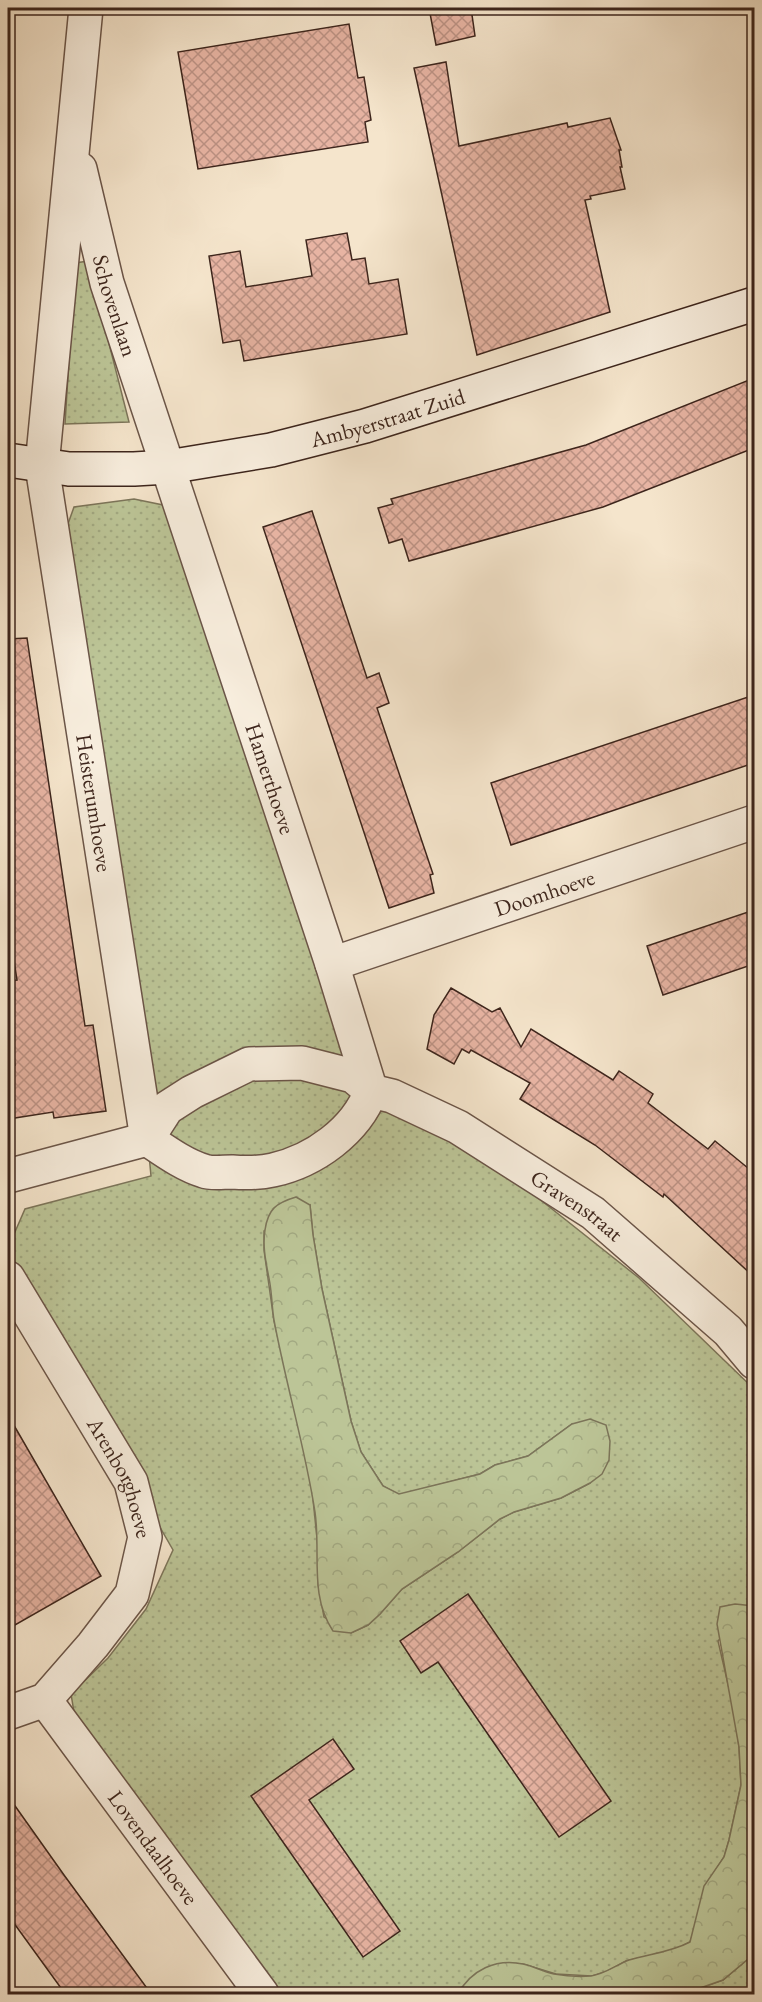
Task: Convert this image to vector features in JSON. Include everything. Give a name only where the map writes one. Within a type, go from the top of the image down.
[{"type":"street","name":"Schovenlaan","points":[[42,465],[86,8]]},
{"type":"street","name":"Schovenlaan","points":[[74,140],[85,197],[107,283],[168,467]]},
{"type":"street","name":"Ambyerstraat Zuid","points":[[8,460],[69,469],[104,470],[168,467],[271,450],[365,426],[754,304]]},
{"type":"street","name":"Heisterumhoeve","points":[[42,465],[147,1139]]},
{"type":"street","name":"Hamerthoeve","points":[[168,467],[332,964],[371,1091]]},
{"type":"street","name":"Doomhoeve","points":[[332,964],[754,822]]},
{"type":"street","name":"Gravenstraat","points":[[147,1139],[167,1108],[192,1092],[249,1064],[302,1063],[338,1070],[353,1076],[371,1091],[392,1096],[458,1127],[593,1213],[728,1331],[754,1362]]},
{"type":"street","points":[[8,1176],[147,1139],[178,1159],[206,1172],[250,1173],[274,1170],[320,1152],[353,1122],[367,1102],[371,1091]]},
{"type":"street","name":"Arenborghoeve","points":[[8,1278],[131,1482],[145,1537],[132,1594],[93,1645],[45,1700],[8,1713]]},
{"type":"street","name":"Lovendaalhoeve","points":[[45,1700],[262,1995]]},
{"type":"green space","points":[[88,261],[129,422],[65,424],[75,263]]},
{"type":"green space","points":[[134,499],[163,505],[178,531],[350,1045],[413,1120],[518,1182],[639,1278],[754,1389],[754,1606],[718,1641],[734,1710],[741,1785],[724,1857],[715,1871],[690,1942],[675,1950],[626,1961],[608,1971],[592,1976],[556,1974],[523,1964],[506,1963],[462,1987],[458,1994],[271,1994],[76,1724],[71,1694],[108,1658],[146,1609],[173,1550],[15,1274],[11,1241],[25,1209],[151,1176],[129,942],[64,535],[74,507]],"holes":[[[310,1205],[322,1289],[351,1421],[361,1452],[383,1486],[399,1495],[480,1474],[495,1465],[528,1456],[572,1424],[590,1483],[561,1498],[514,1512],[500,1519],[458,1552],[402,1589],[368,1625],[351,1633],[324,1617],[318,1584],[318,1548],[311,1480],[274,1321],[264,1250],[264,1231]]]},
{"type":"green space","points":[[296,1197],[310,1205],[322,1289],[351,1421],[361,1452],[383,1486],[399,1494],[480,1474],[495,1465],[528,1456],[572,1424],[590,1419],[606,1425],[610,1441],[609,1460],[602,1474],[590,1483],[561,1498],[514,1512],[500,1519],[458,1552],[402,1589],[368,1625],[351,1633],[333,1631],[321,1603],[318,1589],[315,1512],[274,1320],[265,1257],[264,1237],[268,1217],[278,1205]]},
{"type":"green space","points":[[735,1604],[754,1606],[754,1954],[723,1980],[683,1994],[458,1994],[477,1972],[494,1965],[513,1963],[554,1974],[591,1976],[629,1960],[668,1951],[690,1942],[704,1886],[724,1857],[741,1785],[739,1747],[717,1624],[720,1607]]},
{"type":"green space","points":[[754,1954],[754,1994],[683,1994],[723,1980]]},
{"type":"building","points":[[429,8],[471,8],[475,36],[436,45]]},
{"type":"building","points":[[349,24],[358,78],[364,77],[371,120],[365,122],[368,142],[198,169],[178,52]]},
{"type":"building","points":[[446,62],[459,146],[567,123],[568,127],[610,118],[621,150],[619,150],[622,167],[620,167],[625,189],[590,196],[591,199],[585,200],[610,312],[477,355],[414,68]]},
{"type":"building","points":[[347,233],[352,260],[365,258],[369,284],[398,279],[407,334],[244,361],[240,340],[223,343],[209,256],[240,251],[246,287],[312,276],[306,240]]},
{"type":"building","points":[[754,378],[754,448],[603,507],[409,561],[402,539],[389,543],[378,508],[393,504],[391,499],[586,445]]},
{"type":"building","points":[[312,511],[367,678],[379,673],[389,703],[377,708],[433,874],[430,875],[434,893],[389,908],[263,527]]},
{"type":"building","points":[[27,638],[85,1026],[93,1025],[106,1111],[54,1118],[53,1112],[8,1119],[8,1066],[15,1065],[8,1016],[8,981],[17,980],[8,922],[8,639]]},
{"type":"building","points":[[754,695],[754,763],[511,845],[491,783]]},
{"type":"building","points":[[754,910],[754,964],[663,995],[647,946]]},
{"type":"building","points":[[451,988],[492,1012],[500,1008],[521,1047],[531,1029],[613,1080],[619,1071],[653,1094],[648,1103],[708,1149],[715,1141],[754,1173],[754,1277],[664,1194],[663,1197],[595,1145],[520,1099],[530,1083],[471,1050],[469,1053],[462,1049],[454,1064],[427,1049],[434,1015]]},
{"type":"building","points":[[8,1415],[101,1576],[8,1629]]},
{"type":"building","points":[[468,1594],[611,1801],[559,1837],[438,1662],[421,1673],[400,1641]]},
{"type":"building","points":[[333,1739],[354,1769],[309,1800],[400,1931],[363,1957],[251,1796]]},
{"type":"building","points":[[8,1796],[152,1995],[66,1995],[8,1915]]}]
